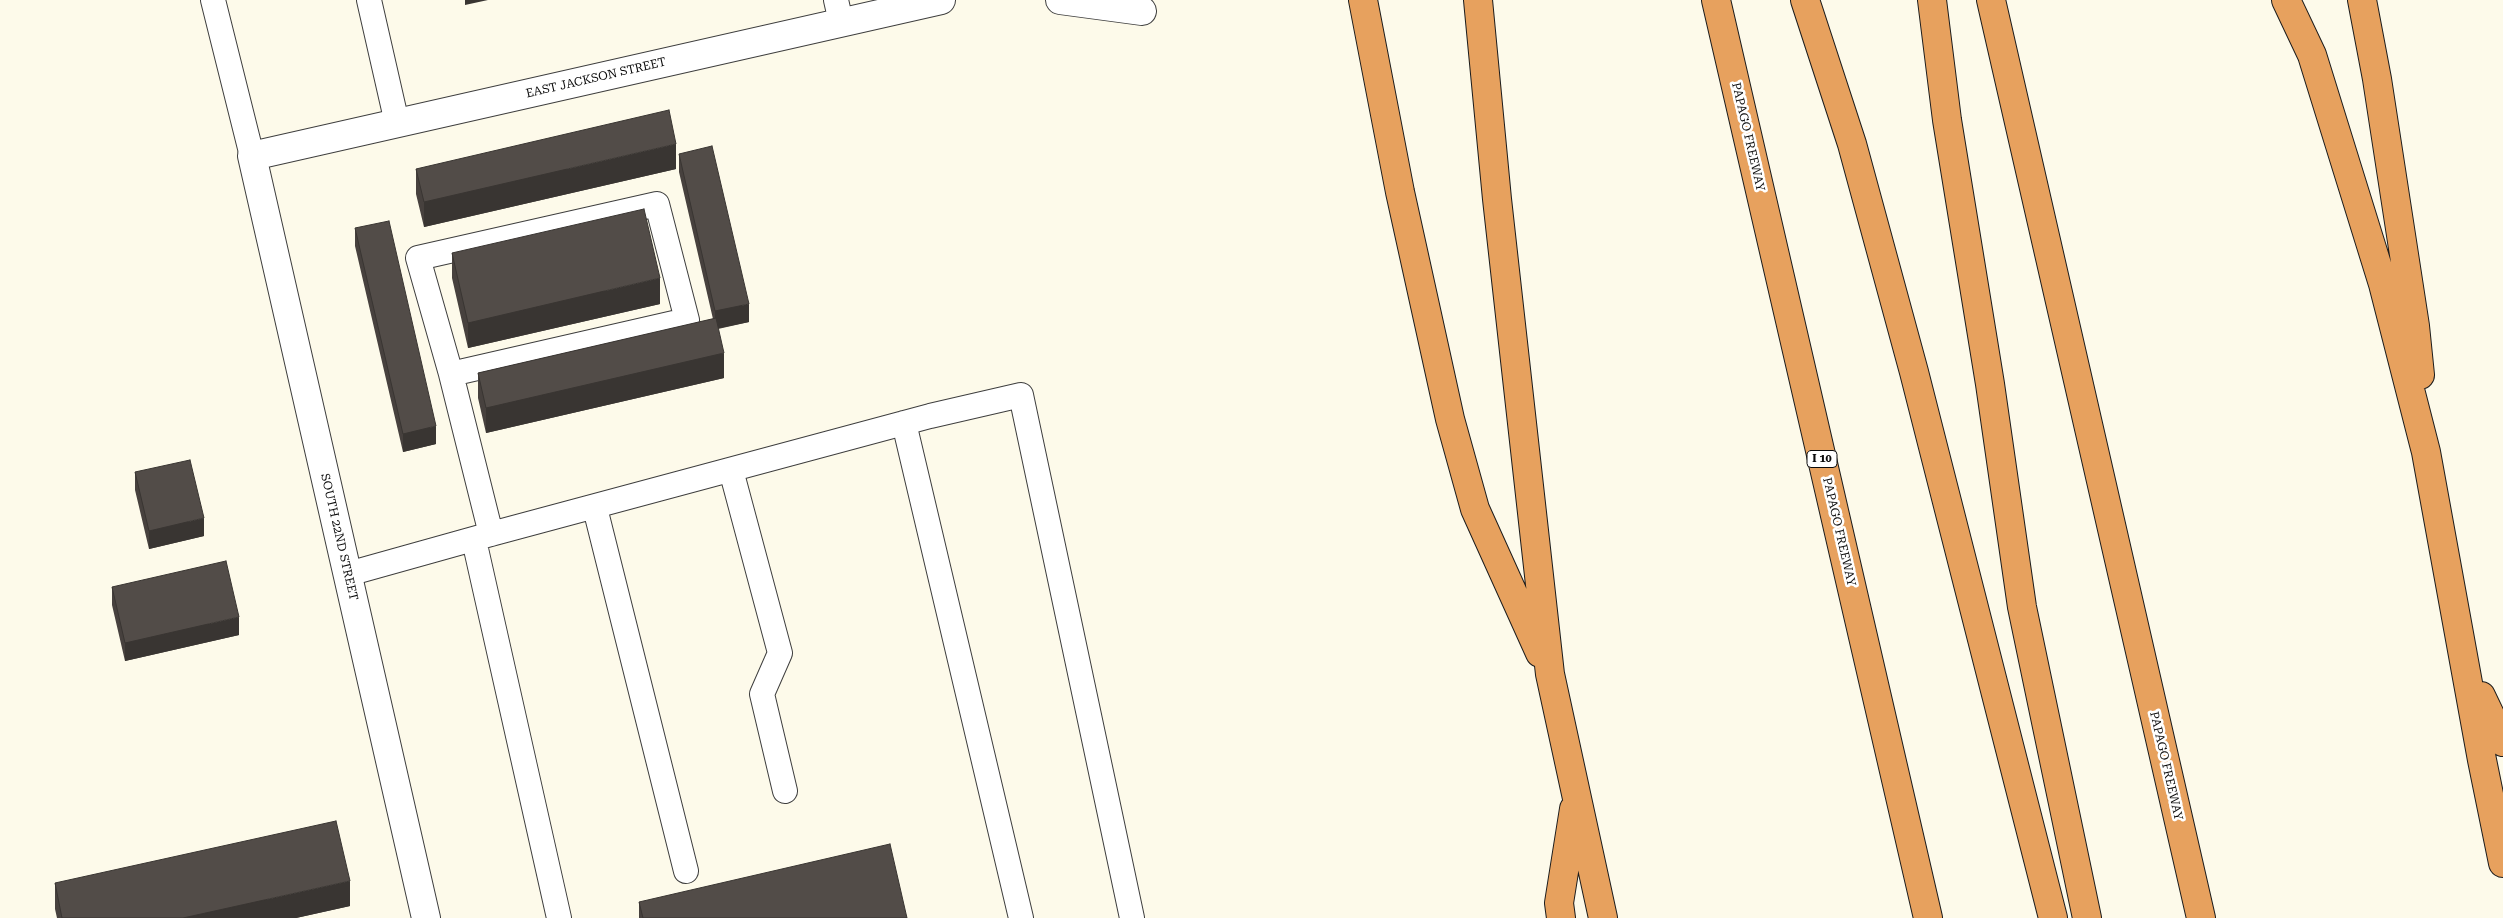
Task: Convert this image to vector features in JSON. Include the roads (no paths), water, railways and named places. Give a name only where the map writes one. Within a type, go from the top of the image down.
[{"type":"highway","points":[[1363,0],[1400,192],[1450,419],[1475,509],[1550,674]]},
{"type":"highway","points":[[1478,0],[1497,199],[1550,674],[1603,918]]},
{"type":"highway","name":"PAPAGO FREEWAY","points":[[1716,0],[1928,918]]},
{"type":"highway","points":[[1805,0],[1852,144],[1914,372],[2053,918]]},
{"type":"highway","points":[[1932,0],[1947,120],[1990,384],[2022,607],[2087,918]]},
{"type":"highway","name":"PAPAGO FREEWAY","points":[[1991,0],[2201,917]]},
{"type":"highway","points":[[2286,0],[2312,55],[2318,74],[2383,284],[2426,452],[2482,760],[2503,863]]},
{"type":"highway","points":[[2362,0],[2377,79],[2416,326],[2426,452]]},
{"type":"highway","points":[[2464,656],[2490,717],[2503,742]]},
{"type":"highway","points":[[1561,918],[1558,903],[1576,795]]},
{"type":"street","name":"EAST JACKSON STREET","points":[[252,156],[397,123],[838,11],[941,0]]},
{"type":"street","points":[[1060,0],[1142,11]]},
{"type":"street","name":"SOUTH 22ND STREET","points":[[252,156],[426,918]]},
{"type":"lane","points":[[213,0],[252,156]]},
{"type":"lane","points":[[369,0],[397,123]]},
{"type":"lane","points":[[451,374],[687,320],[657,204],[418,258],[451,374],[559,918]]},
{"type":"lane","points":[[348,574],[904,423],[1021,395],[1132,918]]},
{"type":"lane","points":[[904,423],[1021,918]]},
{"type":"lane","points":[[731,470],[780,653],[762,694],[785,791]]},
{"type":"lane","points":[[594,508],[686,871]]}]
